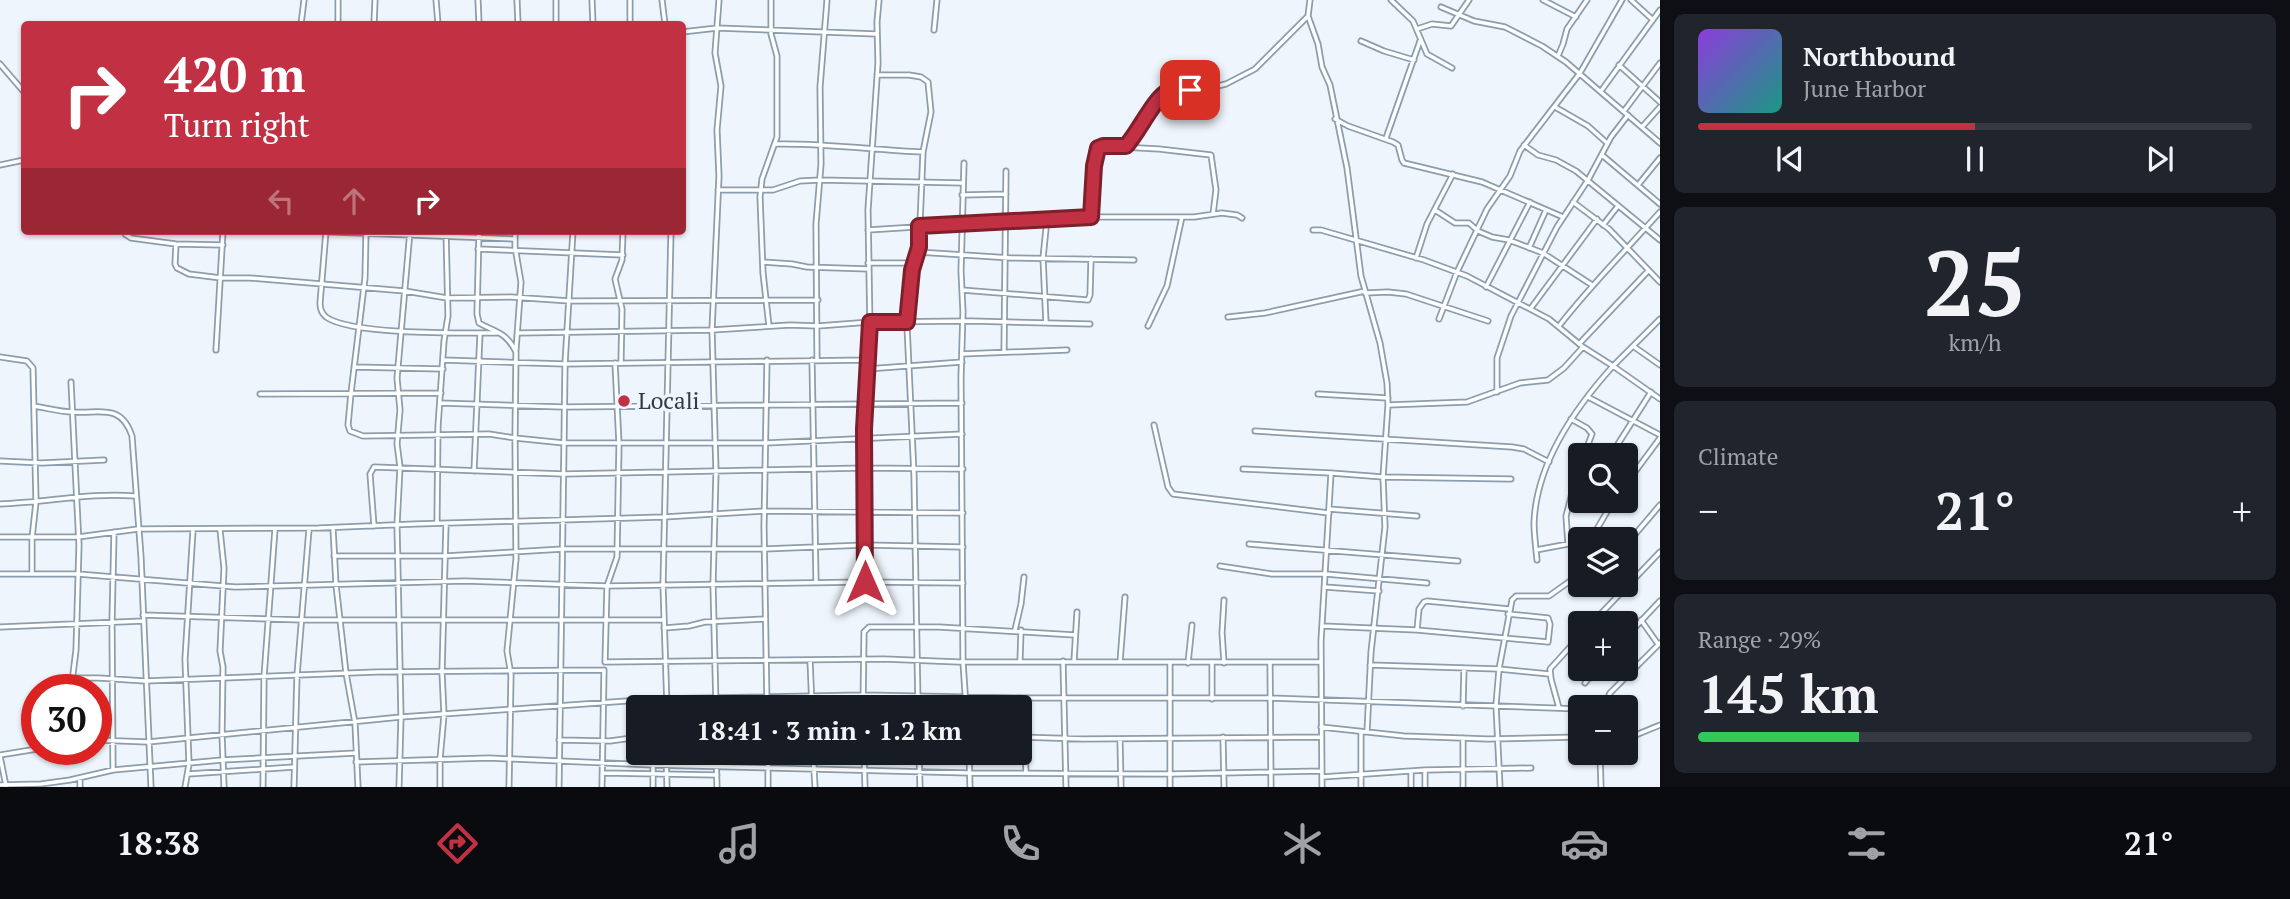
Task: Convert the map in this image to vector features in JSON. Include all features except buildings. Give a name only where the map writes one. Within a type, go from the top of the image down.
[{"type":"street","points":[[301,21],[304,0]]},
{"type":"street","points":[[338,0],[338,21]]},
{"type":"street","points":[[374,21],[375,0]]},
{"type":"street","points":[[436,0],[438,21]]},
{"type":"street","points":[[478,0],[479,21]]},
{"type":"street","points":[[517,0],[518,21]]},
{"type":"street","points":[[556,0],[556,21]]},
{"type":"street","points":[[592,0],[593,21]]},
{"type":"street","points":[[630,0],[630,21]]},
{"type":"street","points":[[662,0],[665,21]]},
{"type":"street","points":[[716,695],[713,584],[716,472],[712,330],[718,190],[717,130],[721,78],[715,53],[719,0]]},
{"type":"street","points":[[769,327],[760,190],[776,144],[777,56],[771,31],[771,0]]},
{"type":"street","points":[[816,583],[813,405],[818,326],[816,224],[820,180],[820,88],[827,0]]},
{"type":"street","points":[[865,582],[864,404],[870,322],[869,181],[877,75],[879,0]]},
{"type":"street","points":[[934,30],[937,0]]},
{"type":"street","points":[[1310,0],[1308,16],[1318,44],[1322,67],[1330,85],[1347,168],[1365,292],[1380,343],[1388,398],[1383,477],[1383,555],[1370,665],[1367,732]]},
{"type":"street","points":[[1391,0],[1408,15],[1427,54],[1452,68]]},
{"type":"street","points":[[1417,29],[1432,24],[1449,27],[1469,0]]},
{"type":"street","points":[[1543,0],[1576,17]]},
{"type":"street","points":[[1557,57],[1567,29],[1587,0]]},
{"type":"street","points":[[1439,319],[1457,272],[1487,209],[1510,176],[1524,145],[1580,73],[1622,0]]},
{"type":"street","points":[[1631,0],[1653,20]]},
{"type":"street","points":[[1441,7],[1474,21],[1505,27],[1557,57],[1580,73],[1660,143]]},
{"type":"street","points":[[1601,91],[1660,10]]},
{"type":"street","points":[[1126,146],[1146,120],[1151,107],[1163,94],[1226,84],[1255,69],[1308,16]]},
{"type":"street","points":[[686,32],[717,28],[877,34]]},
{"type":"street","points":[[1362,41],[1413,60]]},
{"type":"street","points":[[1386,139],[1420,41]]},
{"type":"street","points":[[1497,392],[1497,358],[1506,327],[1563,218],[1626,113],[1660,63]]},
{"type":"street","points":[[0,64],[21,88]]},
{"type":"street","points":[[1619,65],[1660,105],[1642,127]]},
{"type":"street","points":[[877,75],[921,77],[928,82],[931,112],[923,152],[918,252],[914,262],[907,322],[914,468],[918,695]]},
{"type":"street","points":[[1555,107],[1588,126],[1607,144]]},
{"type":"street","points":[[1335,118],[1398,145],[1405,163],[1482,181],[1563,218]]},
{"type":"street","points":[[776,144],[821,144],[923,152]]},
{"type":"street","points":[[1524,145],[1538,155],[1569,167],[1588,180],[1660,240]]},
{"type":"street","points":[[1091,217],[1094,166],[1098,148],[1103,146],[1211,155],[1216,190],[1213,214]]},
{"type":"street","points":[[1602,155],[1660,204]]},
{"type":"street","points":[[1638,184],[1660,158]]},
{"type":"street","points":[[0,165],[21,161]]},
{"type":"street","points":[[964,163],[961,403],[965,695]]},
{"type":"street","points":[[1004,352],[1006,170]]},
{"type":"street","points":[[1416,258],[1427,224],[1452,174]]},
{"type":"street","points":[[718,190],[760,190],[779,188],[800,181],[820,180],[963,183]]},
{"type":"street","points":[[962,195],[1006,194]]},
{"type":"street","points":[[1486,287],[1530,202]]},
{"type":"street","points":[[1573,202],[1597,219],[1660,282]]},
{"type":"street","points":[[1603,225],[1618,206]]},
{"type":"street","points":[[1435,210],[1455,223],[1469,223],[1478,231],[1492,237],[1509,240],[1543,253],[1592,285]]},
{"type":"street","points":[[1529,248],[1546,210]]},
{"type":"street","points":[[1559,326],[1592,285],[1660,212]]},
{"type":"street","points":[[868,230],[1091,217],[1182,217],[1230,213],[1242,218]]},
{"type":"street","points":[[1148,326],[1167,286],[1182,217]]},
{"type":"street","points":[[1046,323],[1043,258],[1047,219]]},
{"type":"street","points":[[1531,308],[1597,219]]},
{"type":"street","points":[[1313,230],[1321,230],[1457,272],[1519,302],[1559,326],[1581,346],[1660,399]]},
{"type":"street","points":[[126,235],[131,238],[176,244],[223,245]]},
{"type":"street","points":[[216,350],[223,235]]},
{"type":"street","points":[[326,235],[320,303],[325,316],[347,326],[359,328],[503,333]]},
{"type":"street","points":[[366,235],[364,288],[348,425],[350,431],[363,436],[438,433],[500,435],[564,443],[667,444],[766,443],[962,434]]},
{"type":"street","points":[[399,787],[401,718],[397,524],[400,467],[398,368],[410,235]]},
{"type":"street","points":[[437,523],[439,403],[448,322],[446,235]]},
{"type":"street","points":[[459,235],[514,240]]},
{"type":"street","points":[[509,787],[511,710],[507,651],[516,551],[516,352],[521,298],[514,235]]},
{"type":"street","points":[[559,787],[563,407],[573,235]]},
{"type":"street","points":[[621,363],[621,301],[615,279],[623,256],[623,235]]},
{"type":"street","points":[[667,695],[663,585],[671,235]]},
{"type":"street","points":[[479,238],[477,314],[480,323],[503,333],[516,352]]},
{"type":"street","points":[[176,244],[175,264],[189,274],[405,291],[447,298],[669,302],[818,300]]},
{"type":"street","points":[[478,248],[623,256]]},
{"type":"street","points":[[918,252],[1134,260]]},
{"type":"street","points":[[962,290],[1088,300],[1091,259]]},
{"type":"street","points":[[763,262],[817,268],[869,269]]},
{"type":"street","points":[[868,262],[914,262]]},
{"type":"street","points":[[1388,405],[1467,402],[1520,383],[1548,380],[1564,368],[1648,271]]},
{"type":"street","points":[[1228,317],[1265,313],[1365,292],[1388,292],[1406,294],[1488,321]]},
{"type":"street","points":[[1537,561],[1535,514],[1549,462],[1571,419],[1587,397],[1613,366],[1658,325],[1660,319]]},
{"type":"street","points":[[519,333],[712,330],[870,322],[1090,324]]},
{"type":"street","points":[[474,471],[480,334]]},
{"type":"street","points":[[1633,346],[1660,365]]},
{"type":"street","points":[[962,354],[1066,350]]},
{"type":"street","points":[[0,357],[27,361],[33,368],[36,463],[33,574]]},
{"type":"street","points":[[443,360],[565,364],[868,360]]},
{"type":"street","points":[[767,360],[764,511],[767,695]]},
{"type":"street","points":[[867,369],[962,362]]},
{"type":"street","points":[[602,787],[607,586],[617,557],[619,444],[615,363]]},
{"type":"street","points":[[354,367],[443,369]]},
{"type":"street","points":[[71,382],[78,537],[74,674]]},
{"type":"street","points":[[1619,443],[1651,392]]},
{"type":"street","points":[[260,394],[441,393]]},
{"type":"street","points":[[1318,394],[1388,398]]},
{"type":"street","points":[[1587,397],[1660,437],[1638,466]]},
{"type":"street","points":[[439,403],[617,407],[961,403]]},
{"type":"street","points":[[34,407],[72,412],[106,411],[124,418],[132,436],[142,579],[151,787]]},
{"type":"street","points":[[1571,419],[1592,434],[1589,443]]},
{"type":"street","points":[[1154,425],[1168,487],[1173,494],[1329,511],[1384,512],[1417,516]]},
{"type":"street","points":[[1255,431],[1512,447],[1524,449],[1549,462]]},
{"type":"street","points":[[0,461],[36,463],[104,460]]},
{"type":"street","points":[[374,526],[371,470],[374,467],[564,474],[865,468],[963,469]]},
{"type":"street","points":[[1243,469],[1383,477],[1511,479]]},
{"type":"street","points":[[1322,787],[1322,626],[1331,473]]},
{"type":"street","points":[[0,504],[99,494],[135,496]]},
{"type":"street","points":[[1638,531],[1660,505]]},
{"type":"street","points":[[1536,550],[1568,544],[1568,509]]},
{"type":"street","points":[[0,537],[78,537],[138,529],[333,528],[764,511],[963,513]]},
{"type":"street","points":[[440,787],[444,715],[442,672],[446,524]]},
{"type":"street","points":[[294,787],[297,675],[309,528]]},
{"type":"street","points":[[333,528],[335,585],[355,723],[358,787]]},
{"type":"street","points":[[263,787],[264,677],[275,529]]},
{"type":"street","points":[[186,787],[186,618],[193,530]]},
{"type":"street","points":[[220,530],[223,550],[220,651],[223,667],[224,787]]},
{"type":"street","points":[[113,770],[114,532]]},
{"type":"street","points":[[1249,544],[1458,561]]},
{"type":"street","points":[[334,556],[445,556],[563,549],[764,549],[865,545],[964,547]]},
{"type":"street","points":[[1603,611],[1660,552]]},
{"type":"street","points":[[1220,566],[1272,574],[1381,578],[1427,583]]},
{"type":"street","points":[[0,574],[78,574],[189,584],[269,587],[465,581],[607,586],[963,583]]},
{"type":"street","points":[[1015,630],[1024,577]]},
{"type":"street","points":[[1500,787],[1496,705],[1499,669],[1513,597],[1549,596],[1568,583]]},
{"type":"street","points":[[1325,587],[1379,591]]},
{"type":"street","points":[[1120,662],[1125,597]]},
{"type":"street","points":[[1224,600],[1224,663]]},
{"type":"street","points":[[1322,626],[1417,630],[1548,642],[1550,624],[1548,618],[1427,601],[1419,609],[1417,630]]},
{"type":"street","points":[[1638,623],[1660,601]]},
{"type":"street","points":[[1074,661],[1077,612]]},
{"type":"street","points":[[143,615],[303,620],[664,620]]},
{"type":"street","points":[[664,628],[765,619]]},
{"type":"street","points":[[1609,695],[1659,643],[1641,620]]},
{"type":"street","points":[[0,627],[143,621]]},
{"type":"street","points":[[1188,663],[1192,625]]},
{"type":"street","points":[[863,695],[862,659],[866,628],[1021,630],[1075,635]]},
{"type":"street","points":[[1020,662],[1021,630]]},
{"type":"street","points":[[1559,708],[1549,674],[1568,649]]},
{"type":"street","points":[[605,662],[862,659],[963,662],[1321,662]]},
{"type":"street","points":[[810,660],[811,695]]},
{"type":"street","points":[[1063,661],[1066,787]]},
{"type":"street","points":[[1170,662],[1170,787]]},
{"type":"street","points":[[1212,663],[1213,699]]},
{"type":"street","points":[[1270,663],[1271,787]]},
{"type":"street","points":[[1370,665],[1499,669],[1549,674]]},
{"type":"street","points":[[1463,706],[1464,668]]},
{"type":"street","points":[[113,678],[145,681],[400,671],[604,670]]},
{"type":"street","points":[[1032,698],[1270,698],[1568,708]]},
{"type":"street","points":[[112,740],[148,742],[401,718],[559,708],[626,701]]},
{"type":"street","points":[[1638,733],[1660,725]]},
{"type":"street","points":[[1321,727],[1404,736],[1499,739],[1568,737]]},
{"type":"street","points":[[1361,787],[1362,732]]},
{"type":"street","points":[[1032,737],[1321,737]]},
{"type":"street","points":[[1223,737],[1224,787]]},
{"type":"street","points":[[559,740],[626,738]]},
{"type":"street","points":[[1120,738],[1121,787]]},
{"type":"street","points":[[1463,738],[1463,787]]},
{"type":"street","points":[[6,786],[0,755],[21,752]]},
{"type":"street","points":[[0,785],[42,785],[113,770],[294,754],[356,752]]},
{"type":"street","points":[[356,762],[475,757],[626,764]]},
{"type":"street","points":[[653,765],[653,787]]},
{"type":"street","points":[[666,765],[667,787]]},
{"type":"street","points":[[717,787],[716,765],[970,773],[1271,772],[1361,775],[1425,770],[1531,768]]},
{"type":"street","points":[[814,765],[815,787]]},
{"type":"street","points":[[864,765],[866,787]]},
{"type":"street","points":[[919,765],[920,787]]},
{"type":"street","points":[[970,765],[970,787]]},
{"type":"street","points":[[1025,765],[1026,773]]},
{"type":"street","points":[[1600,765],[1601,787]]},
{"type":"street","points":[[188,774],[294,767]]},
{"type":"street","points":[[768,767],[768,787]]},
{"type":"street","points":[[1425,770],[1425,787]]},
{"type":"street","points":[[1411,771],[1411,787]]},
{"type":"street","points":[[603,773],[716,775]]},
{"type":"street","points":[[80,778],[80,787]]},
{"type":"place","name":"Locali","points":[[624,401]]},
{"type":"route","points":[[865,582],[864,401],[870,322],[907,322],[912,270],[919,247],[919,226],[1091,217],[1094,166],[1098,148],[1126,146],[1146,120],[1151,107],[1163,94],[1190,90]]}]
